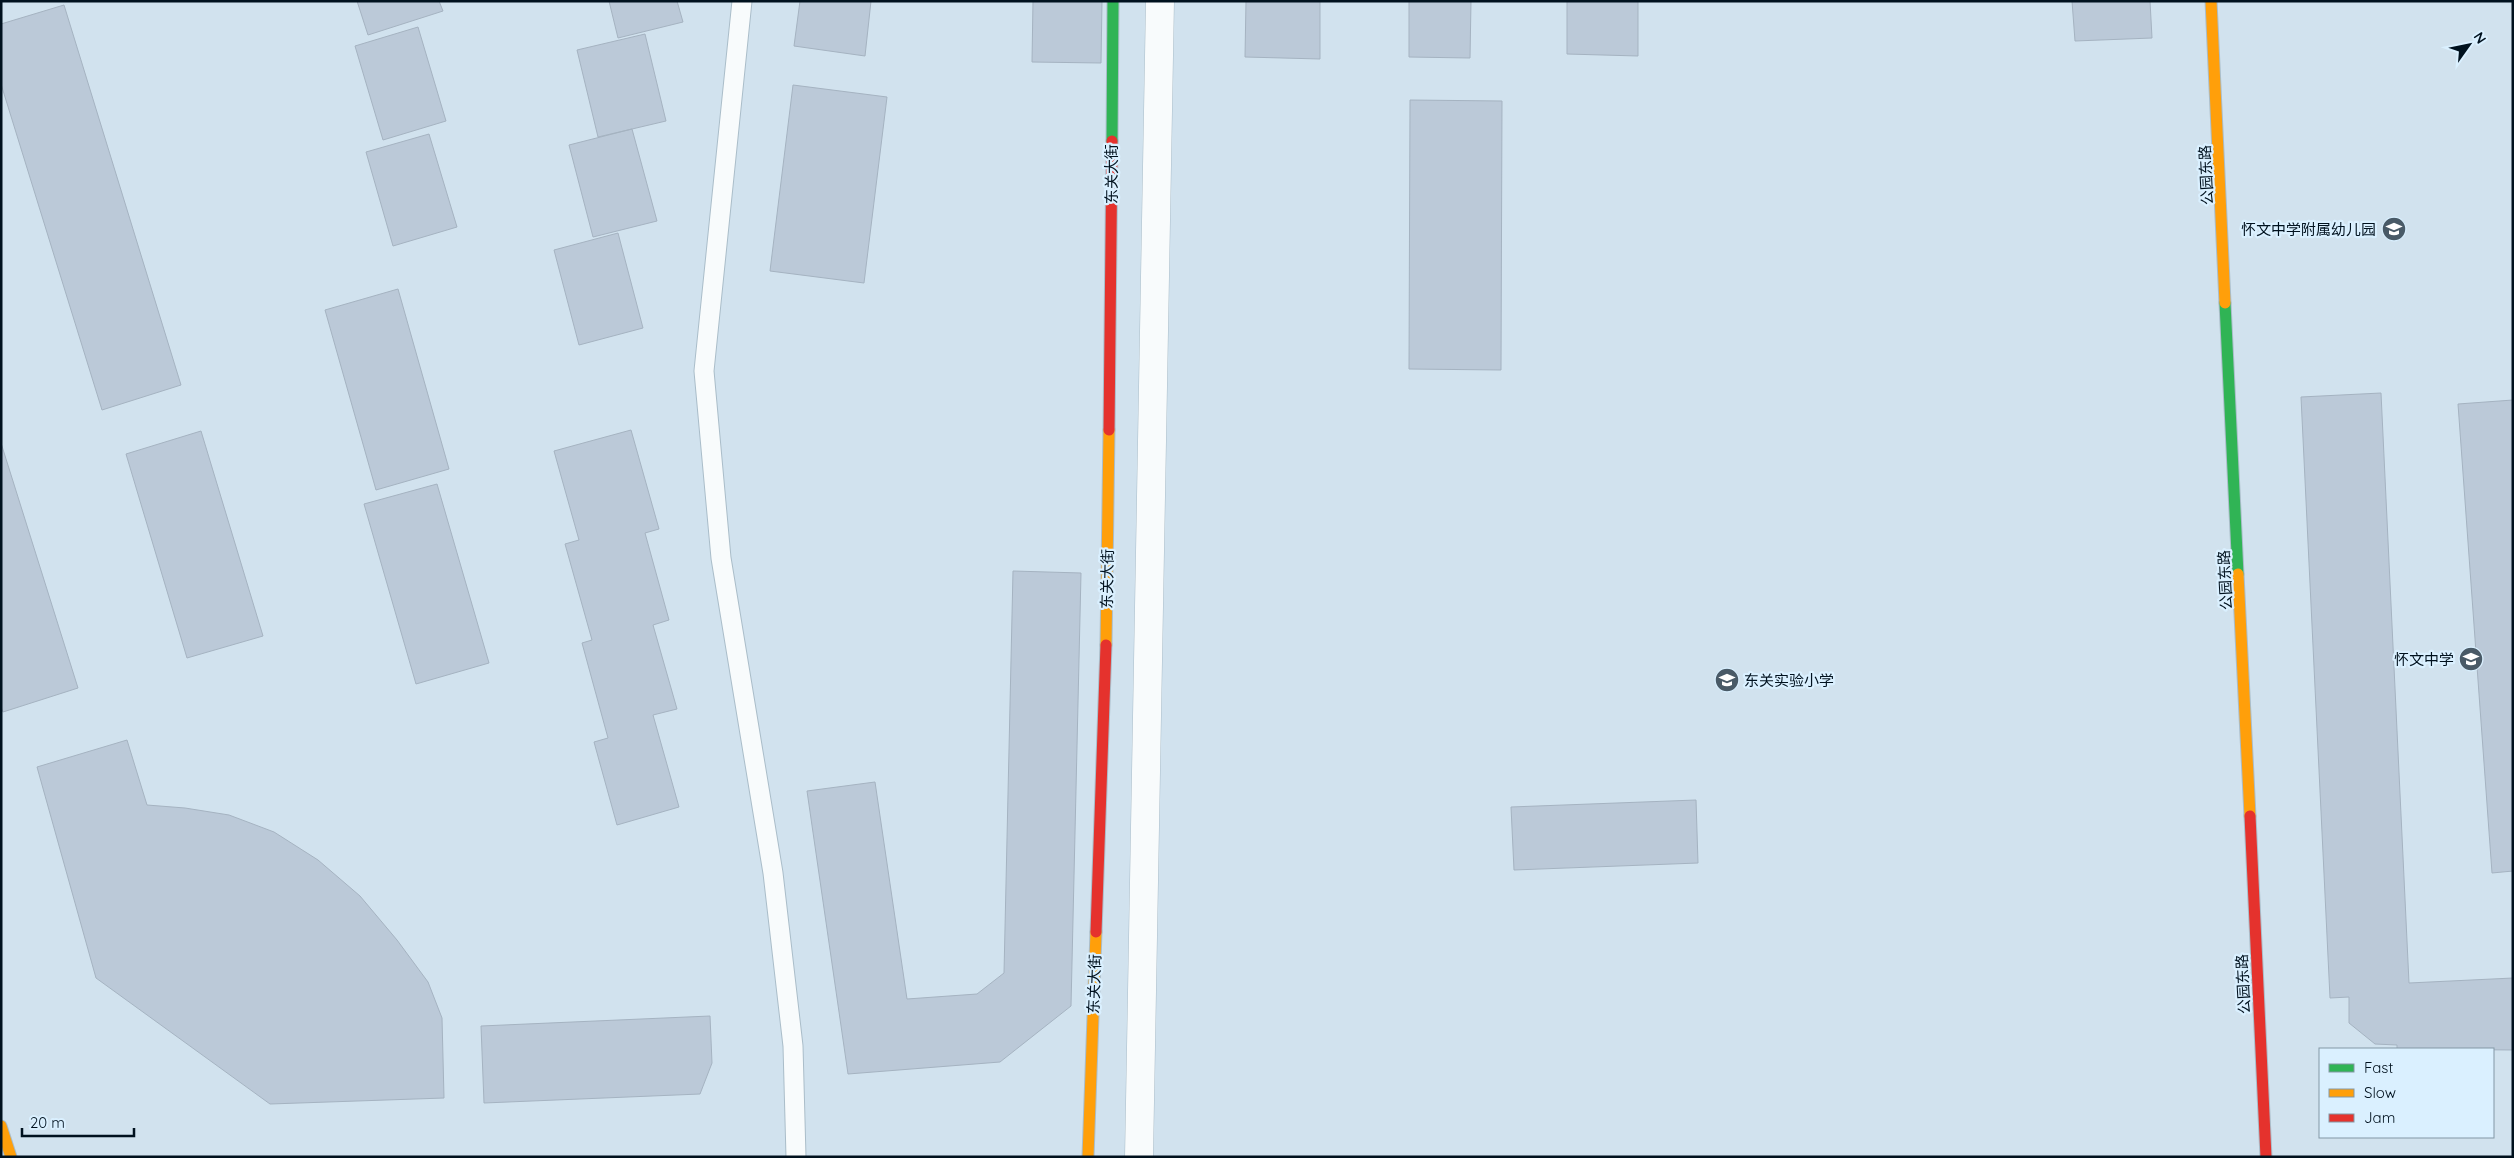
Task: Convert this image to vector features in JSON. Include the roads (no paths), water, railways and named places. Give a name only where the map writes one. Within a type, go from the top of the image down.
[{"type":"street","name":"东关大街","points":[[1088,1157],[1108,578],[1113,1]]},
{"type":"street","points":[[1139,1157],[1160,1]]},
{"type":"street","name":"公园东路","points":[[2211,1],[2266,1157]]},
{"type":"street","points":[[1,1126],[10,1157]]},
{"type":"lane","points":[[742,1],[704,371],[721,558],[773,873],[793,1046],[796,1157]]},
{"type":"place","name":"怀文中学附属幼儿园","points":[[2394,229]]},
{"type":"place","name":"怀文中学","points":[[2471,659]]},
{"type":"place","name":"东关实验小学","points":[[1727,680]]}]
